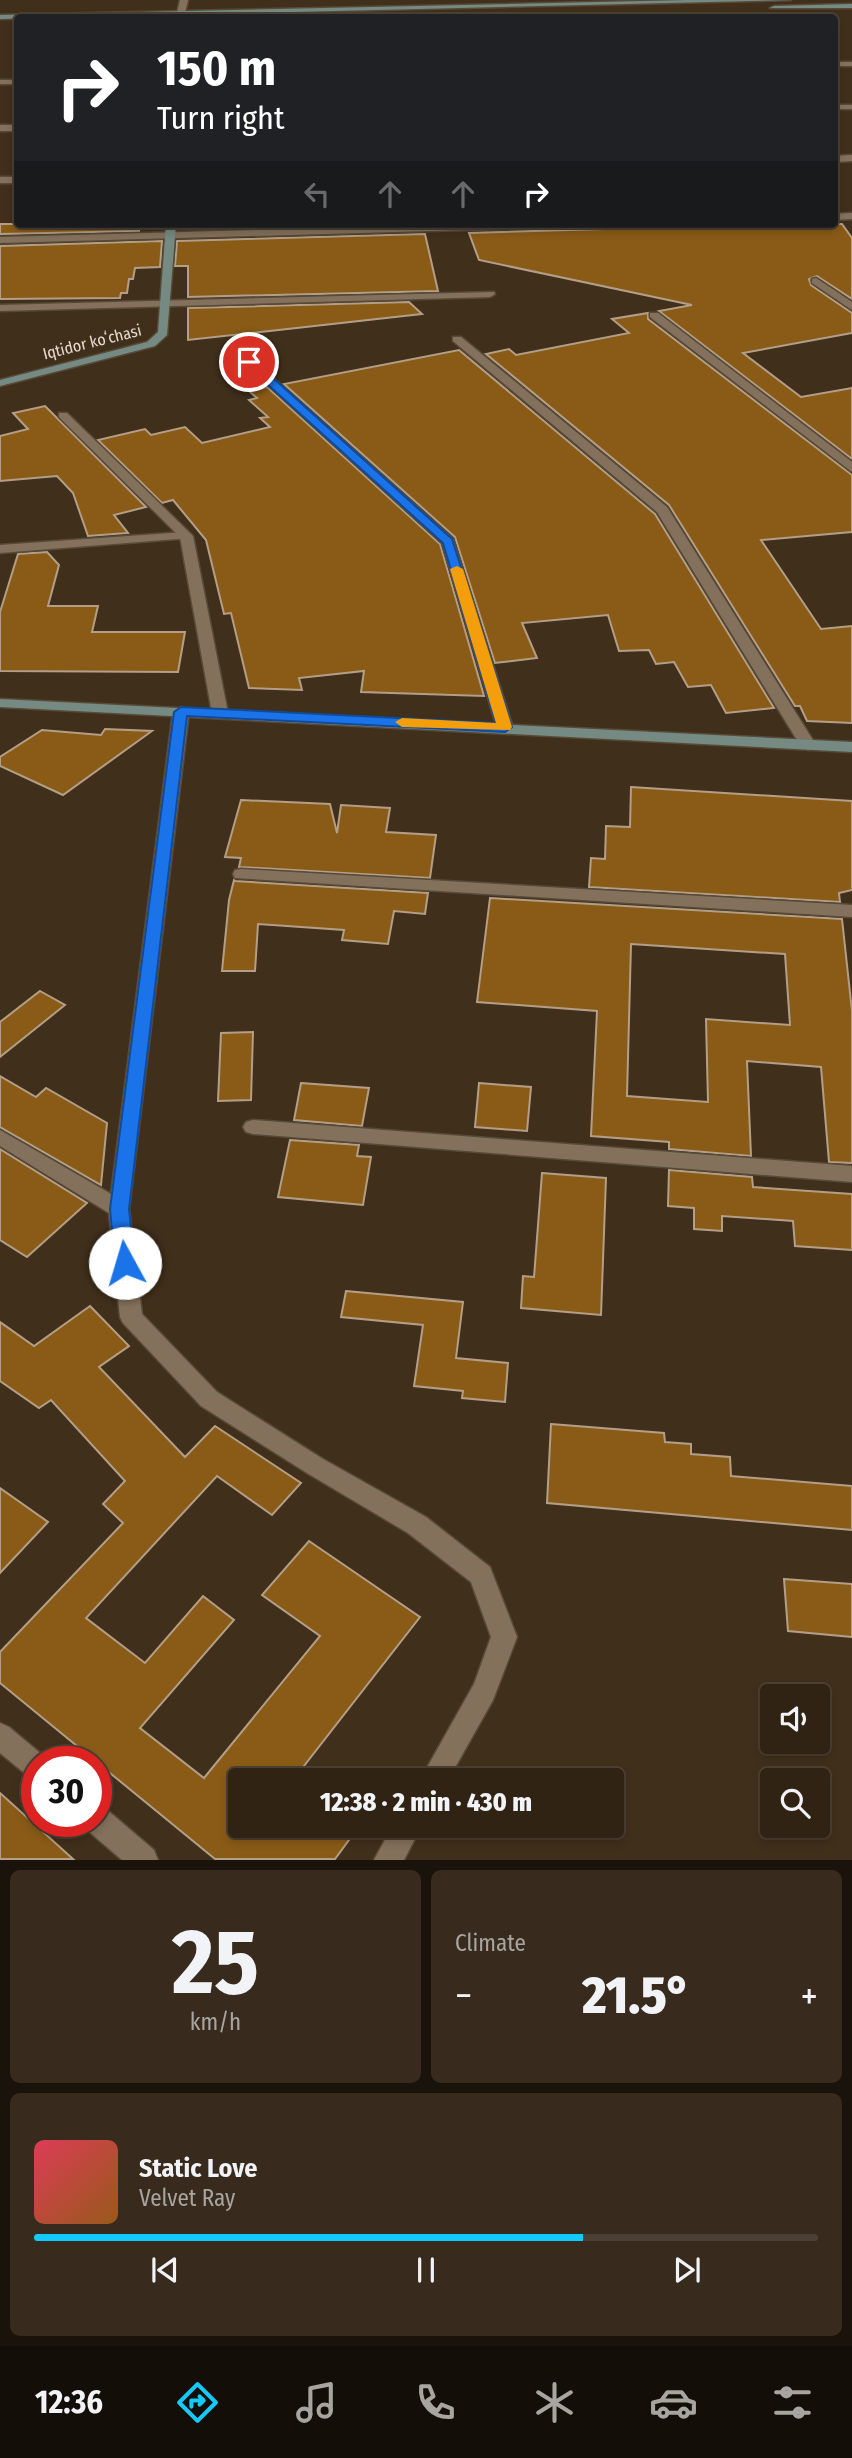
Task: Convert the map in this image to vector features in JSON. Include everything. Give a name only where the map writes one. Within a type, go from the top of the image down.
[{"type":"main road","points":[[369,13],[506,3],[787,0]]},
{"type":"main road","points":[[275,14],[852,6]]},
{"type":"main road","name":"Iqtidor koʻchasi","points":[[0,383],[150,344],[163,333],[170,230]]},
{"type":"main road","points":[[0,703],[852,747]]},
{"type":"street","points":[[0,240],[170,230],[304,228]]},
{"type":"street","points":[[816,281],[852,307]]},
{"type":"street","points":[[0,308],[490,295]]},
{"type":"street","points":[[654,315],[852,468]]},
{"type":"street","points":[[457,339],[662,510],[808,745]]},
{"type":"street","points":[[249,362],[448,541],[505,727]]},
{"type":"street","points":[[63,415],[186,536],[220,713]]},
{"type":"street","points":[[181,712],[119,1209],[131,1317],[209,1399],[315,1466],[417,1525],[481,1575],[504,1637],[484,1691],[440,1768]]},
{"type":"street","points":[[241,874],[852,911]]},
{"type":"street","points":[[253,1127],[852,1174]]},
{"type":"street","points":[[0,1137],[119,1209]]},
{"type":"street","points":[[0,1736],[21,1754]]},
{"type":"street","points":[[112,1833],[144,1860]]},
{"type":"street","points":[[388,1860],[401,1838]]},
{"type":"lane","points":[[0,549],[186,536]]},
{"type":"building","points":[[0,224],[14,224],[14,228],[139,228],[139,231],[0,234]]},
{"type":"building","points":[[838,224],[842,224],[852,238],[852,299],[817,276],[809,279],[811,285],[852,313],[852,333],[743,353],[801,397],[852,388],[852,459],[659,311],[692,305],[479,260],[469,233],[640,228],[838,228]]},
{"type":"building","points":[[425,234],[438,291],[188,297],[188,266],[175,266],[177,241]]},
{"type":"building","points":[[162,241],[160,267],[135,268],[133,279],[129,279],[127,293],[121,293],[120,298],[0,299],[0,246]]},
{"type":"building","points":[[409,302],[422,314],[188,340],[188,308]]},
{"type":"building","points":[[648,313],[648,319],[852,475],[852,532],[761,540],[821,629],[852,626],[852,723],[807,721],[800,706],[795,706],[669,505],[486,354],[509,349],[516,355],[629,333],[612,319]]},
{"type":"building","points":[[459,350],[655,514],[774,708],[726,713],[711,685],[688,687],[674,662],[656,664],[649,650],[619,651],[608,615],[522,623],[537,658],[495,663],[455,537],[284,384]]},
{"type":"building","points":[[267,387],[440,544],[484,696],[361,692],[364,671],[299,678],[302,690],[249,688],[231,613],[224,614],[206,540],[173,500],[162,503],[98,440],[145,429],[151,435],[185,427],[202,443],[270,427],[260,418],[268,417],[249,400],[257,398],[249,391]]},
{"type":"building","points":[[45,406],[146,507],[114,515],[128,533],[88,536],[73,493],[57,476],[0,481],[0,436],[28,429],[13,413]]},
{"type":"building","points":[[47,552],[59,565],[48,606],[98,606],[92,632],[185,632],[178,672],[0,671],[0,612],[18,554]]},
{"type":"building","points":[[105,729],[152,731],[63,795],[0,766],[0,757],[42,730],[101,735]]},
{"type":"building","points":[[631,787],[852,801],[852,890],[839,893],[840,902],[589,887],[591,858],[605,859],[606,826],[630,827]]},
{"type":"building","points":[[241,800],[330,804],[337,833],[341,805],[390,808],[386,832],[436,835],[430,878],[239,867],[241,858],[225,857]]},
{"type":"building","points":[[234,880],[428,893],[425,914],[394,911],[388,944],[342,940],[344,930],[258,924],[255,971],[222,971],[229,900]]},
{"type":"building","points":[[490,898],[842,919],[852,1011],[852,1163],[829,1162],[821,1067],[747,1061],[751,1156],[669,1149],[669,1142],[591,1136],[597,1011],[477,1002]],"holes":[[[631,944],[785,954],[790,1025],[706,1019],[708,1102],[627,1096]]]},
{"type":"building","points":[[40,991],[65,1005],[0,1057],[0,1022]]},
{"type":"building","points":[[253,1032],[251,1100],[218,1101],[221,1033]]},
{"type":"building","points":[[0,1076],[36,1097],[46,1088],[107,1123],[101,1185],[0,1127]]},
{"type":"building","points":[[301,1083],[369,1088],[362,1126],[294,1120]]},
{"type":"building","points":[[479,1083],[531,1087],[527,1131],[475,1127]]},
{"type":"building","points":[[290,1140],[359,1145],[357,1156],[371,1157],[363,1205],[278,1197]]},
{"type":"building","points":[[0,1149],[87,1203],[27,1257],[0,1240]]},
{"type":"building","points":[[669,1170],[752,1177],[753,1187],[852,1194],[852,1250],[795,1246],[793,1221],[722,1216],[722,1231],[694,1229],[694,1208],[668,1206]]},
{"type":"building","points":[[542,1173],[606,1178],[601,1315],[521,1308],[523,1276],[534,1277]]},
{"type":"building","points":[[346,1291],[463,1302],[456,1358],[508,1363],[505,1402],[462,1398],[463,1391],[414,1386],[423,1325],[341,1317]]},
{"type":"building","points":[[90,1306],[129,1346],[99,1367],[185,1457],[215,1426],[301,1483],[272,1515],[217,1476],[86,1618],[145,1663],[203,1596],[234,1620],[140,1728],[204,1778],[320,1636],[262,1595],[309,1541],[420,1617],[302,1768],[228,1768],[228,1838],[350,1838],[335,1859],[215,1859],[112,1775],[112,1746],[77,1746],[0,1683],[0,1652],[123,1523],[103,1504],[125,1481],[51,1400],[39,1408],[0,1381],[0,1322],[34,1346]]},
{"type":"building","points":[[551,1424],[664,1433],[665,1442],[691,1444],[691,1454],[730,1457],[731,1476],[852,1486],[852,1530],[547,1503]]},
{"type":"building","points":[[0,1488],[48,1522],[0,1573]]},
{"type":"building","points":[[784,1579],[852,1584],[852,1637],[788,1631]]},
{"type":"building","points":[[0,1793],[21,1812],[21,1837],[49,1837],[73,1859],[0,1859]]},
{"type":"slow traffic","points":[[402,722],[505,727],[457,569]]},
{"type":"route","points":[[125,1263],[119,1209],[181,712],[505,727],[448,541],[249,362]]}]
